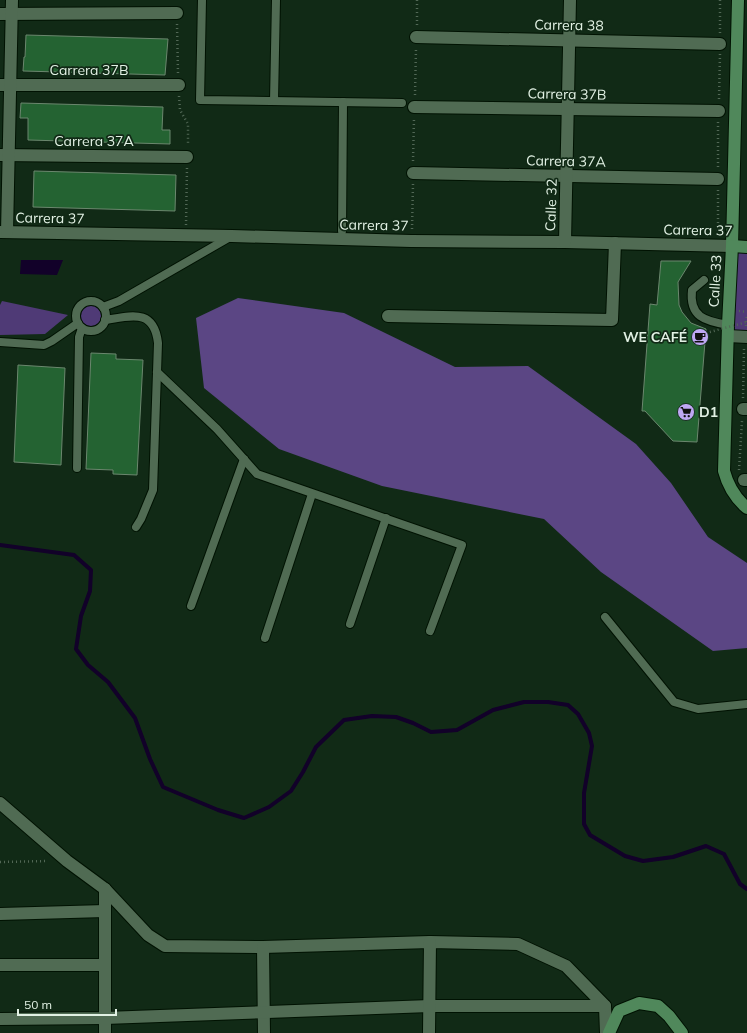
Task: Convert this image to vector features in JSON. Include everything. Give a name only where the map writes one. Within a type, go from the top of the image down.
[{"type":"street","points":[[3,232],[6,14],[12,0]]},
{"type":"street","name":"Calle 32","points":[[566,242],[570,0]]},
{"type":"street","name":"Calle 33","points":[[738,0],[732,246],[724,471],[728,485],[741,503],[747,508]]},
{"type":"street","points":[[6,14],[177,13]]},
{"type":"street","name":"Carrera 38","points":[[416,36],[720,44]]},
{"type":"street","name":"Carrera 37B","points":[[5,85],[179,85]]},
{"type":"street","name":"Carrera 37B","points":[[414,107],[718,111]]},
{"type":"street","name":"Carrera 37A","points":[[4,155],[187,157]]},
{"type":"street","name":"Carrera 37A","points":[[413,173],[718,179]]},
{"type":"street","name":"Carrera 37","points":[[3,232],[411,241],[566,242],[747,247]]},
{"type":"street","points":[[388,316],[612,320],[615,243]]},
{"type":"street","points":[[728,330],[747,336]]},
{"type":"street","points":[[0,803],[67,861],[105,889],[148,935],[166,946],[263,947],[430,942],[518,944],[566,966],[604,1006],[606,1033]]},
{"type":"street","points":[[105,889],[105,1033]]},
{"type":"street","points":[[0,914],[105,911]]},
{"type":"street","points":[[429,1033],[430,942]]},
{"type":"street","points":[[263,947],[264,1033]]},
{"type":"street","points":[[0,965],[105,965]]},
{"type":"street","points":[[609,1033],[619,1011],[639,1004],[658,1006],[669,1016],[682,1033]]},
{"type":"street","points":[[0,1019],[105,1018],[430,1006],[604,1006]]},
{"type":"lane","points":[[202,0],[200,100],[402,103]]},
{"type":"lane","points":[[274,101],[276,0]]},
{"type":"lane","points":[[342,102],[342,231]]},
{"type":"lane","points":[[103,307],[119,301],[232,236]]},
{"type":"lane","points":[[704,280],[692,290],[691,302],[697,315],[728,330]]},
{"type":"lane","points":[[77,468],[80,325],[76,316],[77,308],[83,303],[90,301],[98,302],[103,307],[105,320],[98,328],[87,330],[80,325]]},
{"type":"lane","points":[[105,320],[135,316],[147,318],[154,325],[157,332],[158,372],[153,490],[141,519],[136,527]]},
{"type":"lane","points":[[0,342],[44,345],[80,325]]},
{"type":"lane","points":[[158,372],[217,429],[257,474],[462,545],[430,631]]},
{"type":"lane","points":[[191,606],[244,459]]},
{"type":"lane","points":[[265,638],[312,494]]},
{"type":"lane","points":[[350,624],[386,518]]},
{"type":"lane","points":[[605,617],[674,702],[698,709],[747,704]]},
{"type":"path","points":[[177,13],[180,110],[188,124],[186,235]]},
{"type":"path","points":[[706,333],[747,322]]},
{"type":"path","points":[[0,862],[67,861]]},
{"type":"shaded area","points":[[732,246],[747,247],[747,337],[728,336]]},
{"type":"shaded area","points":[[21,260],[63,260],[57,275],[20,274]]},
{"type":"shaded area","points":[[238,298],[344,313],[455,367],[528,366],[636,444],[671,483],[708,537],[747,563],[747,648],[713,651],[601,572],[544,519],[382,486],[279,449],[204,388],[196,318]]},
{"type":"shaded area","points":[[2,301],[68,315],[45,334],[0,335],[0,305]]},
{"type":"shaded area","points":[[91,301],[97,302],[105,310],[105,322],[97,330],[91,331],[85,330],[77,322],[76,316],[77,310],[85,302]]},
{"type":"building","points":[[26,35],[168,39],[165,75],[23,71]]},
{"type":"building","points":[[21,103],[163,107],[162,130],[170,130],[170,144],[28,140],[28,118],[20,118]]},
{"type":"building","points":[[34,171],[176,175],[175,211],[33,207]]},
{"type":"building","points":[[661,261],[691,261],[678,282],[679,305],[682,312],[691,323],[706,329],[697,442],[673,441],[645,411],[642,411],[650,304],[657,305]]},
{"type":"building","points":[[91,353],[116,354],[116,359],[143,360],[137,475],[113,474],[113,470],[86,469]]},
{"type":"building","points":[[18,365],[65,368],[61,465],[14,462]]},
{"type":"waterway","points":[[0,545],[74,555],[91,570],[90,591],[81,616],[76,649],[88,665],[108,682],[135,718],[150,759],[163,787],[218,810],[244,818],[269,807],[291,791],[316,747],[344,720],[372,716],[396,717],[431,732],[457,730],[493,710],[524,702],[548,702],[568,705],[578,714],[589,733],[592,746],[584,793],[584,824],[590,835],[625,856],[643,861],[673,857],[706,846],[724,854],[740,884],[747,889]]},
{"type":"place","name":"WE CAFÉ","points":[[700,337]]},
{"type":"place","name":"D1","points":[[686,412]]}]
